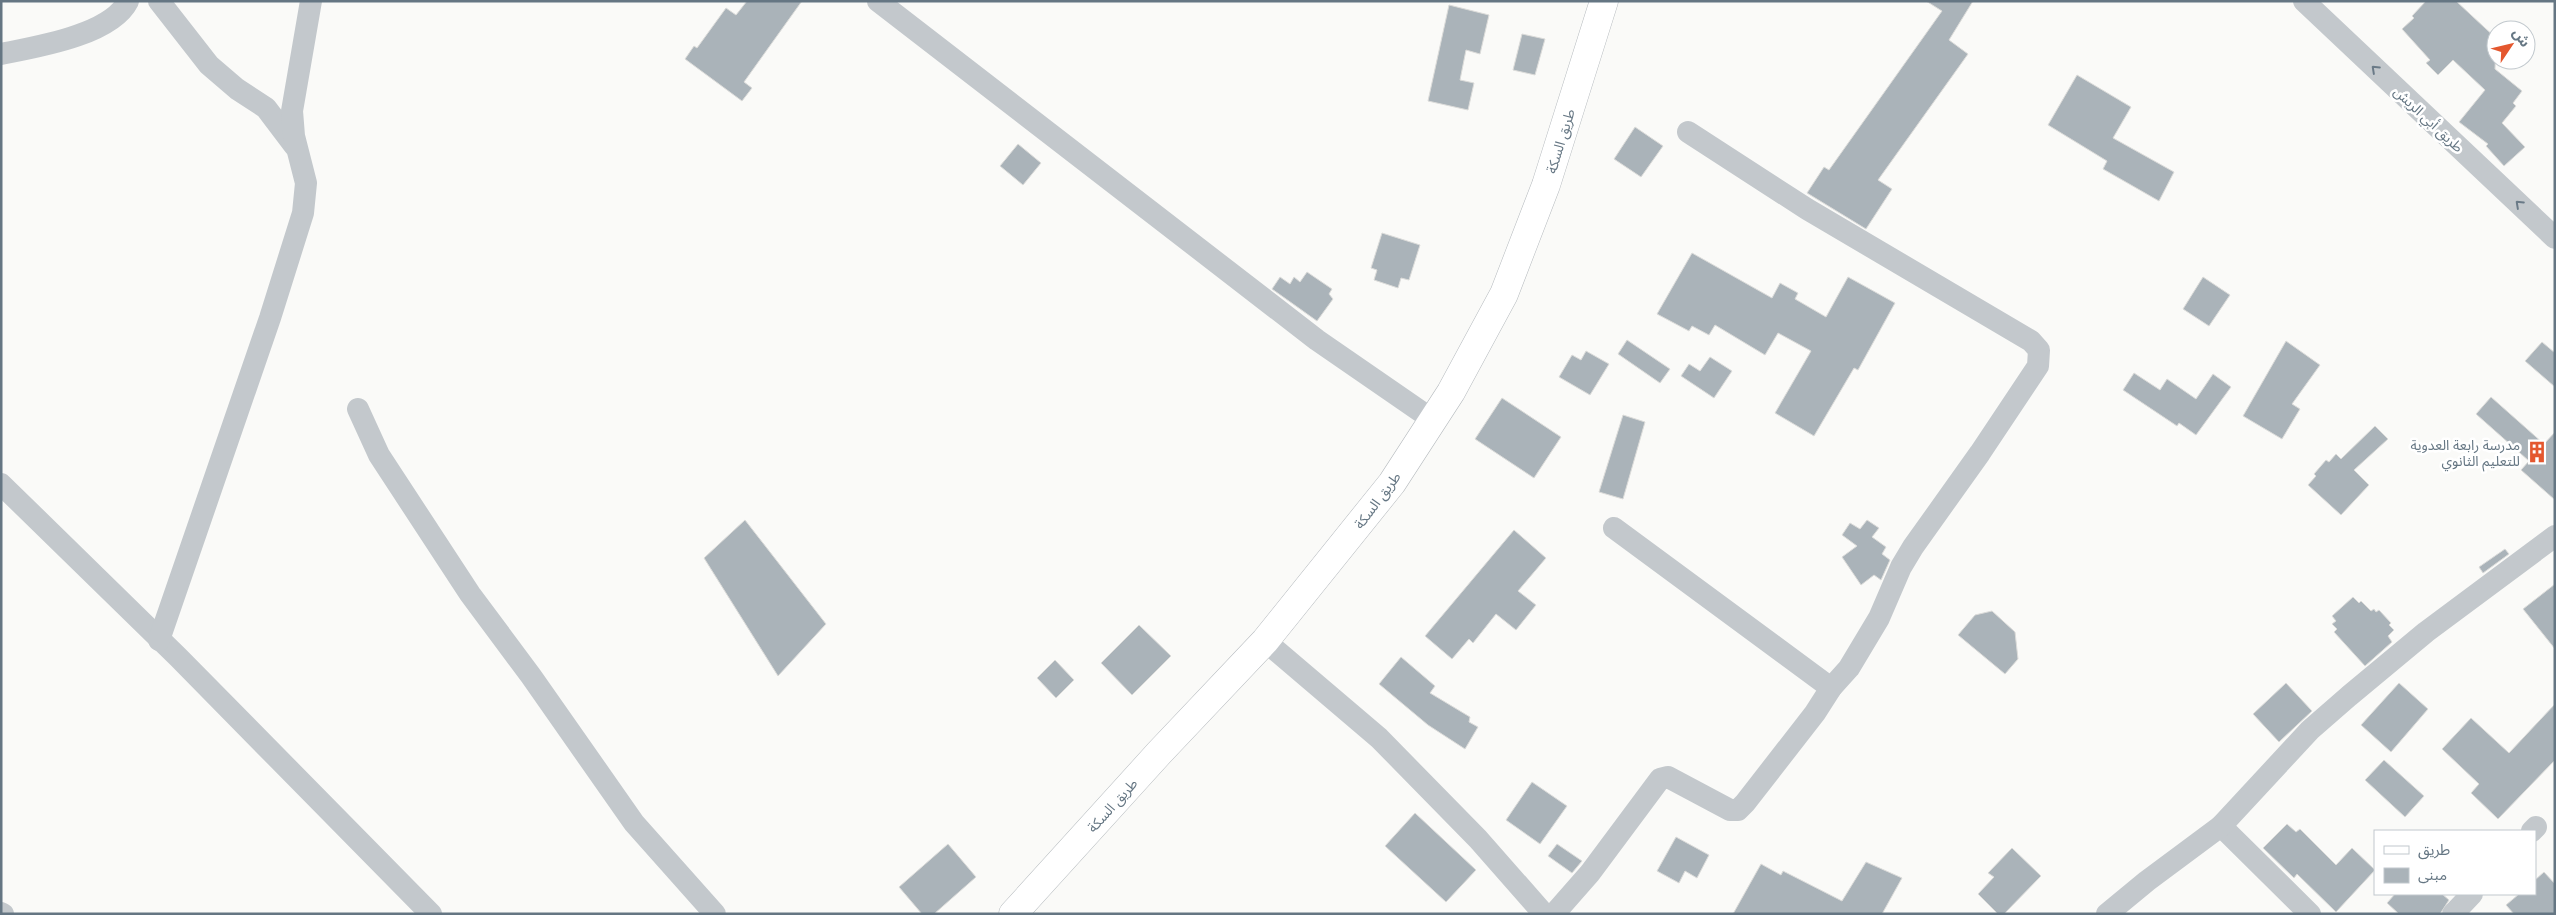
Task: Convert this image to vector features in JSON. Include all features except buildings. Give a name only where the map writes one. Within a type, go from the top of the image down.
[{"type":"main road","name":"طريق السكة","points":[[1013,914],[1159,753],[1265,641],[1392,483],[1433,420],[1451,392],[1504,294],[1546,186],[1604,1]]},
{"type":"street","points":[[1,54],[83,33],[118,16],[128,1]]},
{"type":"street","points":[[159,1],[209,64],[237,89],[274,115],[299,152]]},
{"type":"street","points":[[159,640],[270,318],[303,213],[306,183],[294,136],[292,111],[311,1]]},
{"type":"street","points":[[878,1],[1029,115],[1317,340],[1433,420]]},
{"type":"street","name":"طريق أبي الريش","points":[[2304,1],[2555,238]]},
{"type":"street","points":[[1554,914],[1590,873],[1660,779],[1668,777],[1730,810],[1738,810],[1809,720],[1831,688],[1849,668],[1879,618],[1901,567],[1913,547],[2029,383],[2038,366],[2039,350],[2031,341],[1798,204],[1688,132]]},
{"type":"street","points":[[358,409],[379,455],[470,594],[531,676],[634,823],[715,914]]},
{"type":"street","points":[[1,484],[432,914]]},
{"type":"street","points":[[1614,528],[1831,688]]},
{"type":"street","points":[[2107,914],[2147,880],[2221,826],[2310,730],[2342,702],[2426,632],[2555,536]]},
{"type":"street","points":[[1265,641],[1379,738],[1478,839],[1544,914]]},
{"type":"street","points":[[2221,826],[2310,914]]},
{"type":"street","points":[[2453,914],[2471,895]]},
{"type":"place","name":"مدرسة رابعة العدوية للتعليم الثانوي","points":[[2537,452]]}]
